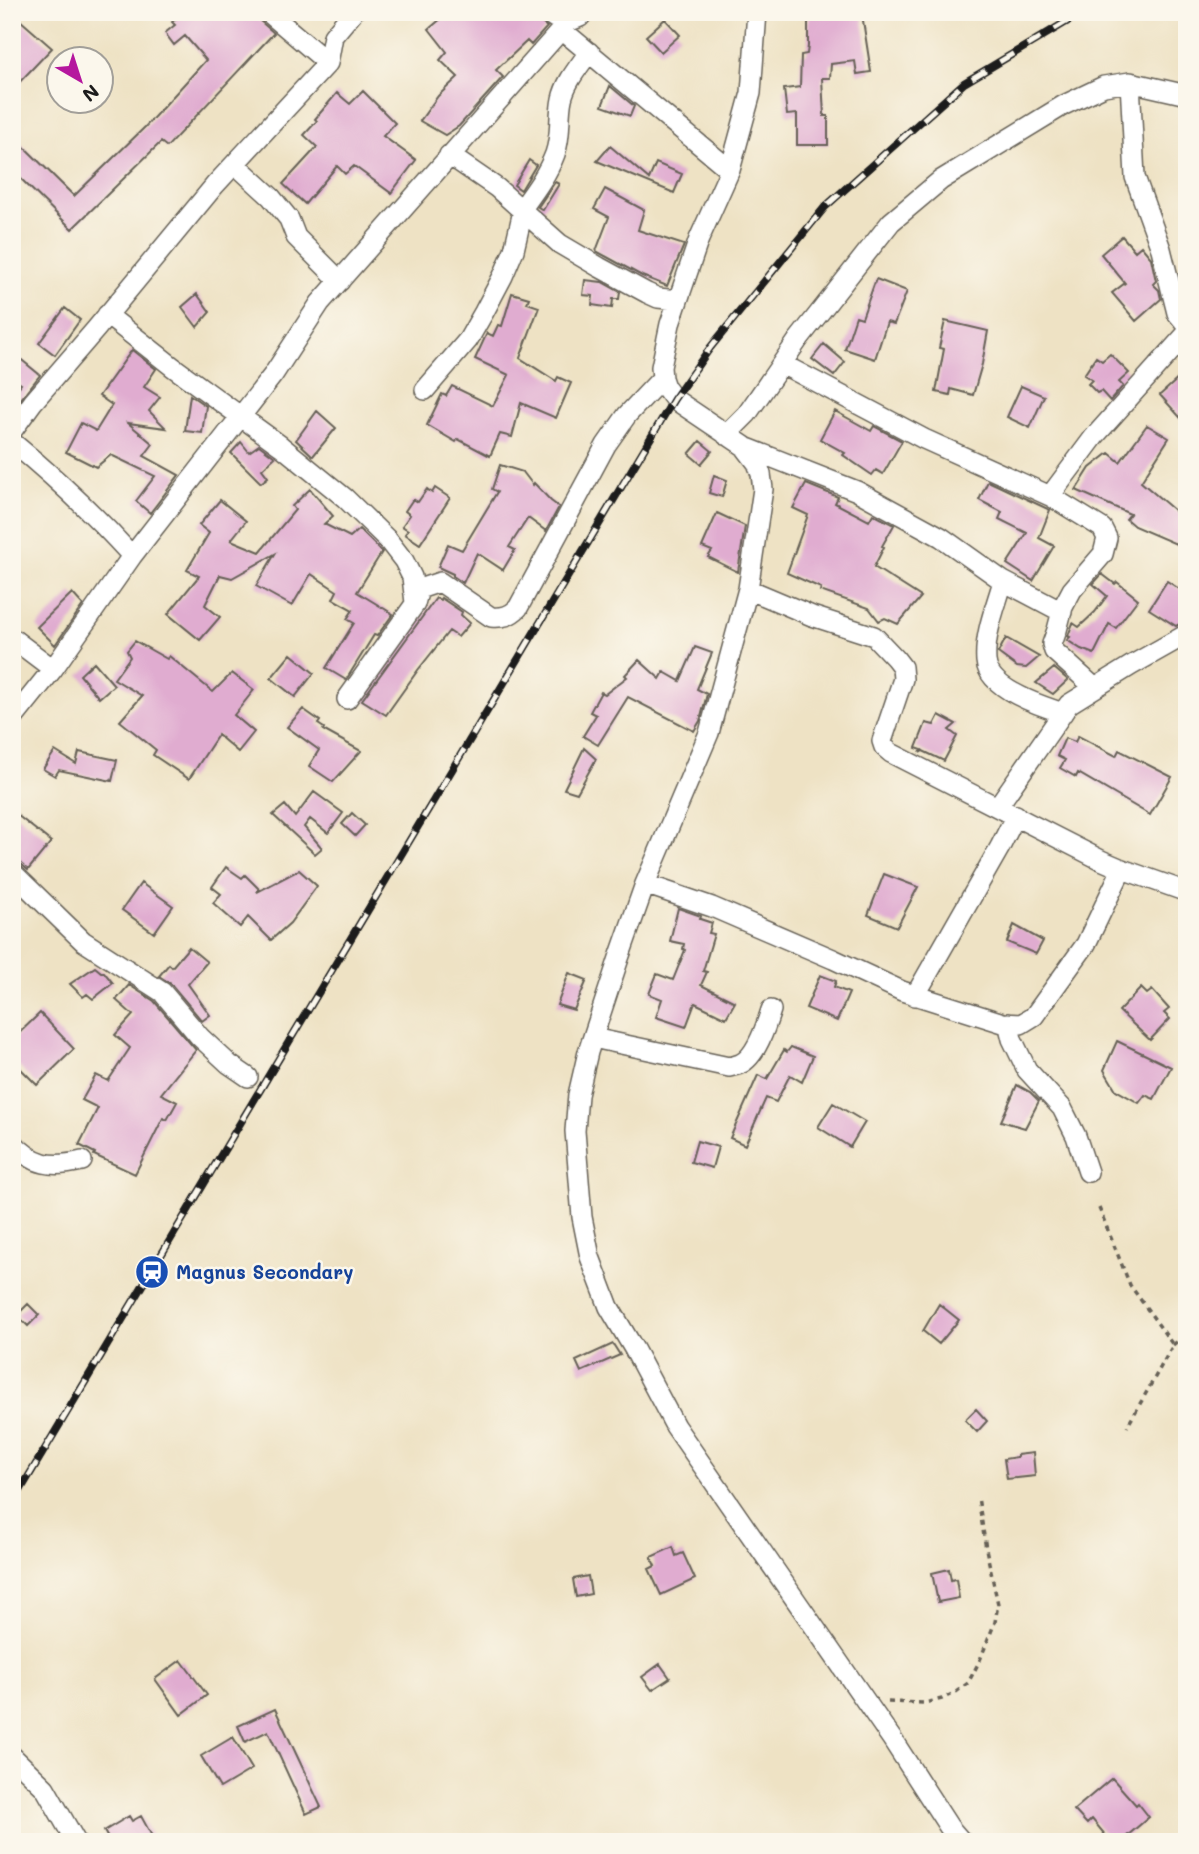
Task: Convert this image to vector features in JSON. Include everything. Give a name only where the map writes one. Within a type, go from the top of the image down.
[{"type":"street","points":[[268,12],[328,63]]},
{"type":"street","points":[[12,431],[33,402],[235,164],[328,63],[333,36],[353,12]]},
{"type":"street","points":[[546,12],[555,18],[571,22],[589,52],[730,170]]},
{"type":"street","points":[[757,12],[751,93],[730,170],[699,239],[678,300],[661,367],[665,387],[674,399],[744,446],[857,491],[941,537],[1003,581],[1062,612]]},
{"type":"street","points":[[12,720],[53,669],[132,556],[243,417],[320,303],[449,155],[571,22]]},
{"type":"street","points":[[425,390],[468,340],[503,276],[514,250],[522,210],[544,178],[556,151],[561,128],[561,100],[567,84],[589,52]]},
{"type":"street","points":[[1130,82],[1135,177],[1161,249],[1177,313],[1187,325]]},
{"type":"street","points":[[726,435],[747,414],[798,340],[891,222],[941,180],[1064,105],[1104,86],[1130,82],[1187,95]]},
{"type":"street","points":[[449,155],[497,188],[560,244],[658,298],[678,300]]},
{"type":"street","points":[[235,164],[276,202],[289,219],[296,237],[340,281]]},
{"type":"street","points":[[107,314],[327,483],[387,539],[404,561],[412,577],[415,604]]},
{"type":"street","points":[[1050,496],[1094,437],[1187,334]]},
{"type":"street","points":[[782,363],[924,439],[1050,496],[1102,528],[1107,538],[1103,554],[1072,590],[1052,644],[1054,651],[1095,688]]},
{"type":"street","points":[[347,699],[415,604],[419,589],[440,582],[491,617],[510,615],[518,608],[606,445],[627,415],[662,378]]},
{"type":"street","points":[[12,442],[71,493],[132,556]]},
{"type":"street","points":[[744,446],[757,463],[763,489],[748,590],[709,733],[645,884],[593,1038],[578,1095],[575,1131],[582,1217],[590,1256],[609,1307],[675,1426],[949,1827],[962,1842]]},
{"type":"street","points":[[1003,581],[989,631],[986,663],[993,676],[1006,688],[1032,703],[1063,713]]},
{"type":"street","points":[[748,590],[812,616],[874,636],[895,658],[902,667],[903,679],[882,741],[891,753],[1122,869],[1187,892]]},
{"type":"street","points":[[915,996],[1000,847],[1007,811],[1069,704],[1187,634]]},
{"type":"street","points":[[12,638],[53,669]]},
{"type":"street","points":[[645,884],[712,907],[915,996],[1008,1023],[1021,1024],[1034,1016],[1086,944],[1122,869]]},
{"type":"street","points":[[12,872],[83,941],[162,992],[200,1037],[229,1064],[248,1077]]},
{"type":"street","points":[[593,1038],[729,1067],[741,1064],[750,1055],[759,1042],[771,1010]]},
{"type":"street","points":[[1008,1023],[1012,1039],[1027,1070],[1062,1108],[1076,1136],[1088,1172]]},
{"type":"street","points":[[12,1142],[24,1155],[43,1162],[66,1164],[82,1161]]},
{"type":"street","points":[[12,1756],[45,1788],[76,1842]]},
{"type":"path","points":[[1099,1208],[1130,1285],[1173,1345]]},
{"type":"path","points":[[1127,1427],[1173,1345],[1187,1333]]},
{"type":"path","points":[[865,1701],[925,1703],[942,1699],[968,1682],[995,1622],[998,1604],[978,1497]]},
{"type":"building","points":[[183,12],[256,12],[260,21],[274,33],[167,147],[161,142],[72,229],[12,170],[12,135],[74,196],[145,127],[206,60],[185,36],[174,45],[165,33],[175,25],[172,22]]},
{"type":"building","points":[[449,12],[534,12],[535,18],[547,27],[531,45],[527,41],[496,70],[503,77],[459,126],[445,135],[420,121],[438,96],[458,77],[440,60],[447,52],[429,29]]},
{"type":"building","points":[[808,12],[831,12],[831,17],[862,14],[871,72],[857,74],[855,61],[831,64],[830,78],[822,78],[824,116],[828,116],[828,145],[797,145],[797,114],[787,115],[784,89],[800,87],[801,55],[807,54],[808,46]]},
{"type":"building","points":[[12,13],[50,46],[46,46],[46,54],[12,90]]},
{"type":"building","points":[[665,19],[680,35],[661,52],[646,36]]},
{"type":"building","points":[[610,86],[634,106],[630,116],[602,106]]},
{"type":"building","points":[[363,91],[395,123],[383,136],[416,160],[391,193],[354,166],[345,174],[337,166],[305,204],[283,184],[317,147],[304,135],[337,93],[350,104]]},
{"type":"building","points":[[610,146],[649,179],[656,163],[682,174],[674,193],[597,161]]},
{"type":"building","points":[[529,160],[536,165],[521,190],[514,185]]},
{"type":"building","points":[[555,182],[559,184],[543,210],[538,207]]},
{"type":"building","points":[[605,189],[644,210],[638,230],[684,245],[667,286],[596,251],[609,217],[594,209]]},
{"type":"building","points":[[1122,236],[1135,251],[1141,246],[1151,258],[1156,281],[1153,284],[1159,290],[1161,299],[1136,321],[1112,293],[1125,283],[1101,254]]},
{"type":"building","points":[[876,279],[907,291],[894,324],[887,322],[875,359],[845,349],[856,316],[862,318]]},
{"type":"building","points":[[585,280],[602,282],[620,292],[619,299],[613,299],[612,308],[592,305],[593,296],[583,295]]},
{"type":"building","points":[[512,293],[529,298],[527,303],[539,307],[520,358],[556,381],[558,377],[571,383],[556,418],[521,403],[512,437],[500,434],[490,456],[458,439],[456,442],[427,425],[442,394],[446,396],[452,386],[493,406],[509,375],[475,359],[487,333],[493,336],[498,325],[502,326]]},
{"type":"building","points":[[197,294],[210,312],[197,327],[182,307]]},
{"type":"building","points":[[65,308],[80,320],[55,355],[39,343]]},
{"type":"building","points":[[945,321],[988,331],[973,395],[951,389],[950,395],[936,392],[944,349],[939,348]]},
{"type":"building","points":[[824,344],[845,362],[834,376],[812,359]]},
{"type":"building","points":[[132,350],[156,369],[144,387],[160,397],[149,411],[166,428],[128,423],[153,444],[144,456],[179,475],[150,513],[136,501],[155,476],[111,455],[96,467],[66,452],[81,423],[96,431],[112,405],[99,396]]},
{"type":"building","points":[[12,352],[40,375],[12,410],[12,396],[21,384],[12,378]]},
{"type":"building","points":[[1110,354],[1129,373],[1119,382],[1123,386],[1110,401],[1101,391],[1097,393],[1088,384],[1092,380],[1084,375],[1096,357],[1102,361]]},
{"type":"building","points":[[1180,377],[1187,384],[1187,425],[1160,395]]},
{"type":"building","points":[[1021,386],[1044,396],[1030,428],[1007,417]]},
{"type":"building","points":[[190,395],[206,406],[202,433],[185,431]]},
{"type":"building","points":[[317,411],[336,428],[313,456],[296,440]]},
{"type":"building","points":[[835,411],[871,431],[874,426],[902,441],[883,474],[876,470],[872,475],[843,455],[845,453],[820,439]]},
{"type":"building","points":[[1147,425],[1169,438],[1141,482],[1175,511],[1187,516],[1176,544],[1134,526],[1126,519],[1130,514],[1076,490],[1090,468],[1109,453],[1120,462]]},
{"type":"building","points":[[700,441],[712,451],[701,464],[689,454]]},
{"type":"building","points":[[241,442],[249,452],[259,445],[275,457],[262,469],[268,477],[261,483],[231,453]]},
{"type":"building","points":[[500,465],[523,472],[533,485],[534,483],[559,507],[546,531],[528,518],[509,547],[515,550],[503,570],[477,553],[463,583],[453,574],[438,567],[448,544],[462,550],[497,492],[492,489]]},
{"type":"building","points":[[714,475],[727,480],[722,497],[709,493]]},
{"type":"building","points":[[988,481],[1050,510],[1039,538],[1054,546],[1033,581],[1007,564],[1027,533],[999,519],[1002,512],[979,500]]},
{"type":"building","points":[[806,484],[838,497],[835,503],[869,521],[873,514],[894,525],[874,567],[921,597],[898,624],[885,618],[879,621],[869,608],[820,591],[821,588],[787,573],[808,515],[793,508]]},
{"type":"building","points":[[435,488],[450,498],[420,544],[405,534],[408,530],[402,526],[410,515],[405,511],[413,499],[418,502],[427,489],[432,493]]},
{"type":"building","points":[[310,489],[333,516],[324,524],[350,537],[359,529],[382,552],[357,592],[393,614],[377,636],[374,635],[346,680],[326,668],[354,623],[347,619],[353,610],[333,599],[337,591],[311,574],[292,606],[256,586],[275,554],[232,578],[220,575],[205,605],[220,617],[200,640],[168,614],[199,576],[187,570],[209,533],[199,525],[220,500],[246,521],[231,540],[260,552],[295,510],[292,506]]},
{"type":"building","points":[[717,513],[745,526],[738,572],[708,557],[712,551],[702,547]]},
{"type":"building","points":[[1102,574],[1138,599],[1116,628],[1109,624],[1094,654],[1067,640],[1073,623],[1079,627],[1107,596],[1093,584]]},
{"type":"building","points":[[1167,581],[1187,594],[1187,620],[1176,626],[1149,609]]},
{"type":"building","points":[[72,593],[83,605],[55,645],[37,627]]},
{"type":"building","points":[[436,598],[441,598],[462,612],[461,615],[470,623],[458,637],[449,631],[386,715],[362,700]]},
{"type":"building","points":[[1006,638],[1039,657],[1026,668],[1017,667],[998,653]]},
{"type":"building","points":[[135,641],[167,659],[169,656],[213,692],[232,673],[254,690],[234,715],[254,732],[238,752],[218,735],[189,779],[153,755],[156,750],[120,721],[142,696],[114,679],[130,657],[127,651]]},
{"type":"building","points":[[695,647],[712,653],[697,689],[707,694],[700,721],[694,731],[628,697],[598,745],[583,736],[596,715],[590,712],[601,692],[605,694],[627,677],[625,675],[639,660],[660,679],[664,672],[680,681]]},
{"type":"building","points":[[291,654],[314,673],[295,697],[271,678]]},
{"type":"building","points":[[94,662],[114,685],[99,698],[80,675]]},
{"type":"building","points":[[1054,668],[1068,680],[1053,694],[1036,683]]},
{"type":"building","points":[[303,709],[320,721],[318,724],[323,730],[361,751],[333,782],[309,766],[319,750],[287,727]]},
{"type":"building","points":[[939,715],[956,724],[949,730],[957,736],[944,761],[923,751],[920,753],[922,750],[916,748],[926,723],[934,725]]},
{"type":"building","points":[[1078,736],[1116,756],[1119,750],[1172,777],[1150,815],[1078,773],[1076,777],[1060,768],[1065,760],[1057,756],[1065,738],[1075,742]]},
{"type":"building","points":[[584,748],[596,759],[577,793],[564,789]]},
{"type":"building","points":[[55,751],[76,764],[79,752],[117,760],[112,781],[59,770],[55,776],[43,769]]},
{"type":"building","points":[[314,792],[343,813],[328,833],[310,819],[304,827],[322,848],[315,854],[273,815],[285,805],[295,817]]},
{"type":"building","points":[[12,811],[51,842],[28,870],[12,860]]},
{"type":"building","points":[[352,813],[365,825],[355,836],[342,824]]},
{"type":"building","points":[[226,867],[242,878],[245,875],[259,889],[257,892],[299,870],[317,886],[290,923],[271,940],[248,917],[240,927],[213,903],[221,894],[212,887]]},
{"type":"building","points":[[884,874],[918,887],[897,927],[868,915]]},
{"type":"building","points":[[141,883],[173,906],[154,933],[122,910]]},
{"type":"building","points":[[678,908],[712,923],[709,933],[714,934],[703,971],[707,972],[701,985],[735,1002],[726,1018],[695,1003],[686,1027],[656,1017],[662,999],[649,994],[657,974],[673,980],[685,950],[684,944],[670,941]]},
{"type":"building","points":[[1014,925],[1043,941],[1036,954],[1007,942]]},
{"type":"building","points":[[189,947],[207,962],[188,984],[210,1015],[202,1021],[171,984],[159,976],[169,964],[172,967]]},
{"type":"building","points":[[95,967],[104,972],[113,983],[93,999],[87,994],[83,997],[70,984]]},
{"type":"building","points":[[569,973],[587,980],[574,1010],[557,1005]]},
{"type":"building","points":[[820,975],[836,981],[834,987],[849,993],[837,1021],[806,1008]]},
{"type":"building","points":[[129,985],[154,1001],[196,1050],[161,1094],[177,1102],[167,1120],[163,1118],[135,1174],[79,1145],[98,1108],[82,1100],[96,1075],[108,1081],[130,1048],[115,1035],[133,1015],[116,1000]]},
{"type":"building","points":[[1141,988],[1147,994],[1152,990],[1169,1009],[1164,1013],[1170,1019],[1150,1040],[1119,1011]]},
{"type":"building","points":[[40,1013],[74,1049],[37,1085],[12,1060],[12,1040]]},
{"type":"building","points":[[1117,1041],[1171,1067],[1154,1099],[1145,1095],[1139,1103],[1116,1090],[1104,1070]]},
{"type":"building","points":[[791,1047],[813,1056],[802,1082],[790,1075],[776,1102],[766,1098],[745,1145],[730,1138],[758,1075],[767,1079],[784,1050],[787,1052]]},
{"type":"building","points":[[1017,1085],[1039,1101],[1025,1128],[1001,1121]]},
{"type":"building","points":[[833,1103],[865,1122],[850,1147],[818,1127]]},
{"type":"building","points":[[697,1141],[718,1147],[712,1168],[691,1162]]},
{"type":"building","points":[[28,1304],[39,1315],[28,1326],[17,1315]]},
{"type":"building","points":[[939,1304],[959,1320],[939,1344],[923,1331]]},
{"type":"building","points":[[613,1344],[620,1355],[581,1372],[576,1361]]},
{"type":"building","points":[[976,1409],[987,1421],[977,1432],[965,1420]]},
{"type":"building","points":[[1033,1453],[1035,1476],[1007,1479],[1004,1459]]},
{"type":"building","points":[[673,1547],[676,1556],[683,1553],[695,1579],[661,1595],[649,1569],[655,1566],[651,1557]]},
{"type":"building","points":[[949,1569],[951,1580],[956,1579],[959,1598],[938,1602],[932,1573]]},
{"type":"building","points":[[588,1576],[591,1594],[576,1597],[573,1579]]},
{"type":"building","points":[[181,1660],[207,1695],[181,1715],[155,1679]]},
{"type":"building","points":[[660,1664],[670,1678],[652,1690],[642,1677]]},
{"type":"building","points":[[275,1709],[321,1807],[306,1814],[268,1731],[245,1742],[238,1726]]},
{"type":"building","points":[[233,1737],[252,1769],[220,1788],[201,1756]]},
{"type":"building","points":[[1112,1778],[1149,1817],[1120,1842],[1111,1842],[1092,1819],[1087,1824],[1074,1810]]},
{"type":"building","points":[[129,1816],[132,1821],[141,1816],[153,1838],[145,1842],[110,1842],[104,1831]]},
{"type":"railway","points":[[12,1504],[674,399],[710,348],[825,207],[964,83],[1083,12]]},
{"type":"place","name":"Magnus Secondary","points":[[152,1272]]}]
